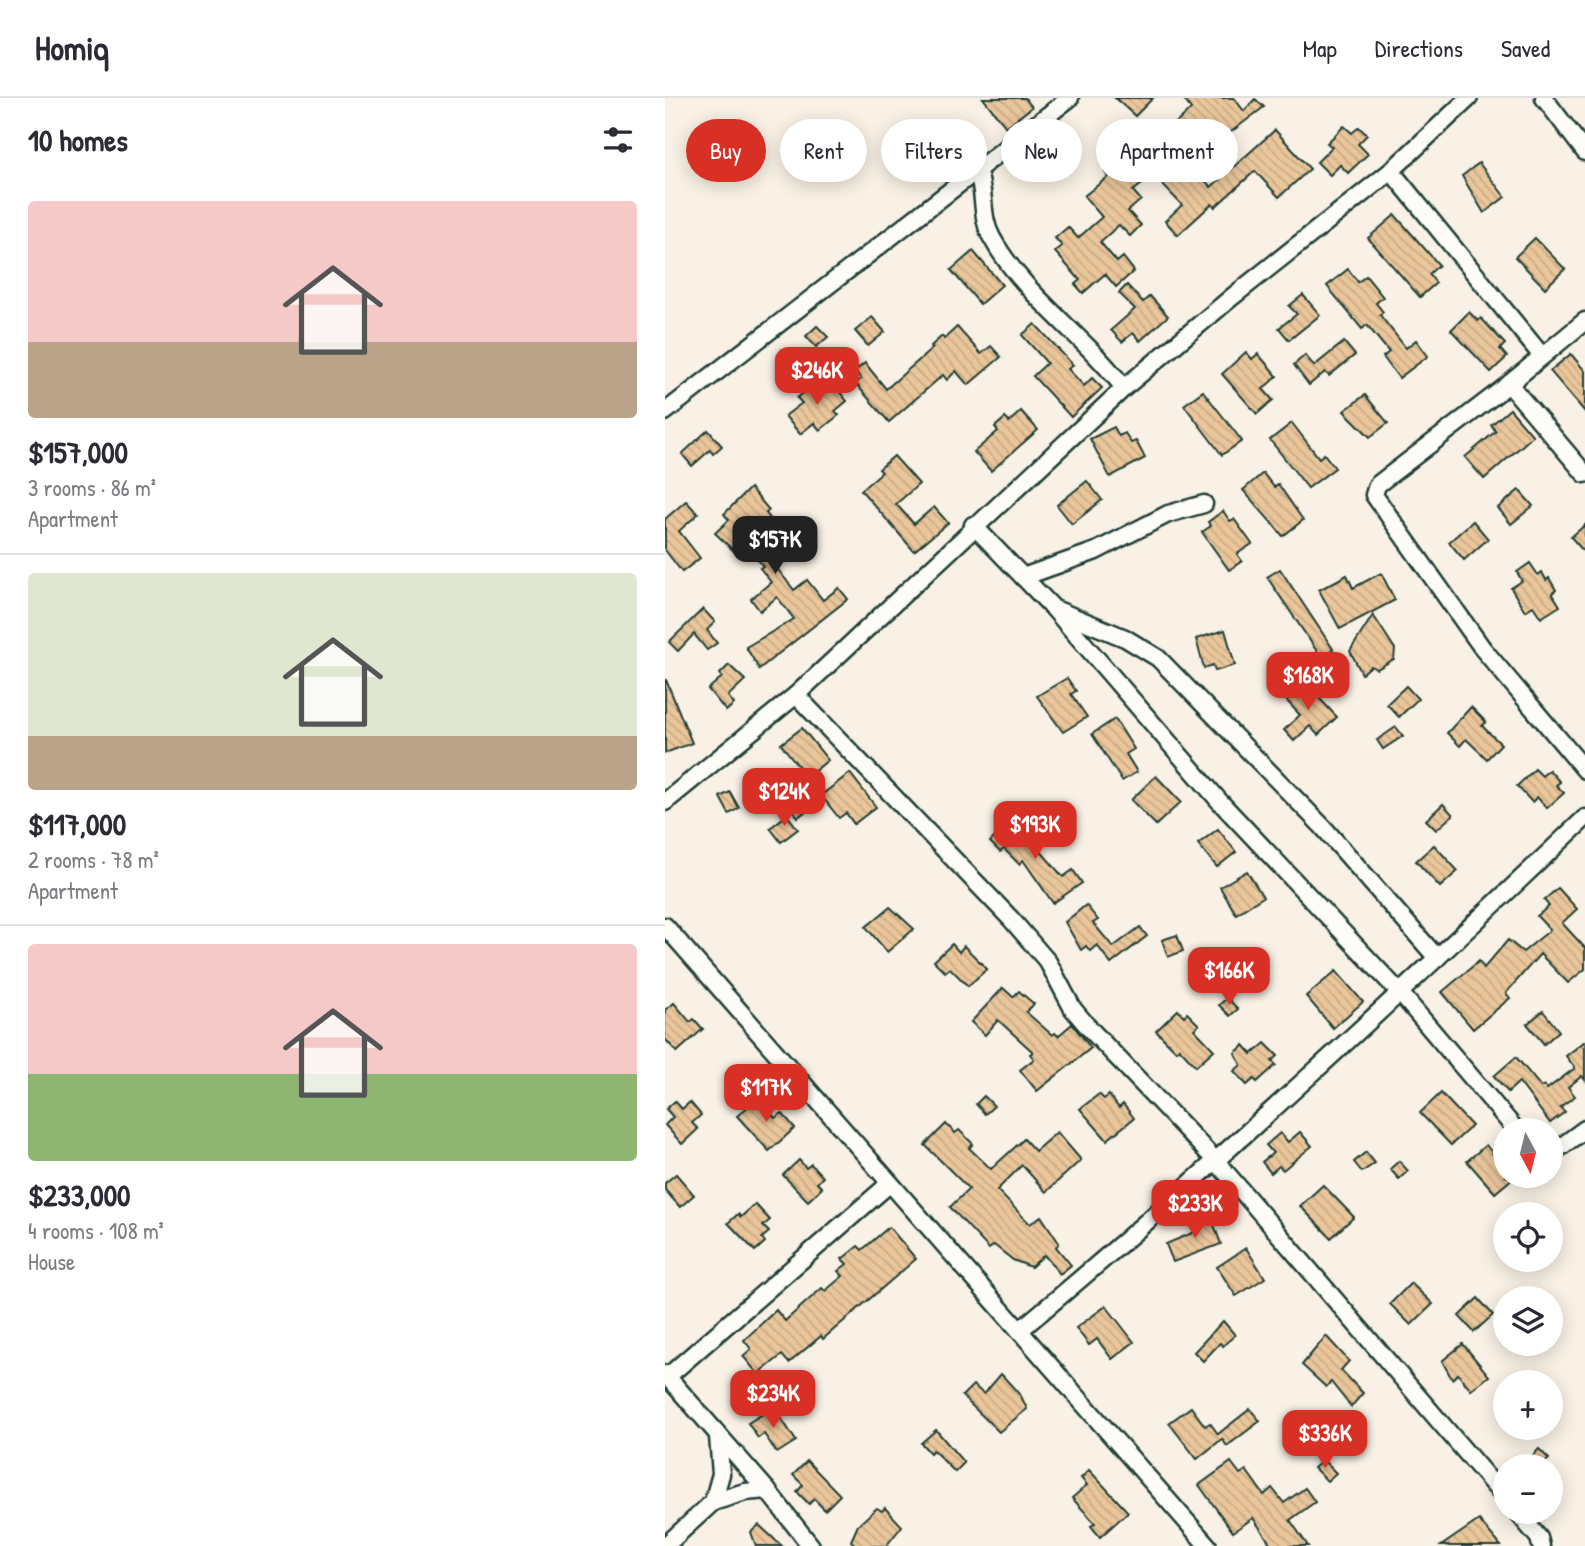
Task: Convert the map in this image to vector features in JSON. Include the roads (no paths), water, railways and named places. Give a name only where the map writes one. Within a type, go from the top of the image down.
[{"type":"street","points":[[987,162],[1070,98]]},
{"type":"street","points":[[665,802],[796,695],[973,525],[1124,388],[1232,297],[1391,171],[1469,98]]},
{"type":"street","points":[[1544,98],[1585,152]]},
{"type":"street","points":[[1391,171],[1542,356]]},
{"type":"street","points":[[665,412],[962,182]]},
{"type":"street","points":[[982,182],[985,221],[1000,251],[1040,299],[1105,363],[1124,388]]},
{"type":"street","points":[[1585,321],[1509,384],[1377,485],[1374,495],[1483,649],[1585,770]]},
{"type":"street","points":[[1509,384],[1585,474]]},
{"type":"street","points":[[1023,577],[1072,561],[1185,507],[1204,504]]},
{"type":"street","points":[[973,525],[1054,609],[1221,803],[1401,994],[1506,1118]]},
{"type":"street","points":[[1054,609],[1125,638],[1158,658],[1323,827],[1437,958]]},
{"type":"street","points":[[796,695],[1011,919],[1048,962],[1073,1009],[1089,1028],[1216,1161],[1493,1484]]},
{"type":"street","points":[[1020,1330],[1216,1161],[1401,994],[1585,818]]},
{"type":"street","points":[[665,926],[1208,1546]]},
{"type":"street","points":[[1563,1145],[1585,1129]]},
{"type":"street","points":[[811,1546],[767,1490],[666,1376],[889,1184]]},
{"type":"street","points":[[713,1502],[721,1474],[718,1436]]},
{"type":"street","points":[[665,1546],[713,1502],[745,1492],[767,1490]]},
{"type":"street","points":[[1527,1524],[1539,1538],[1541,1546]]}]
